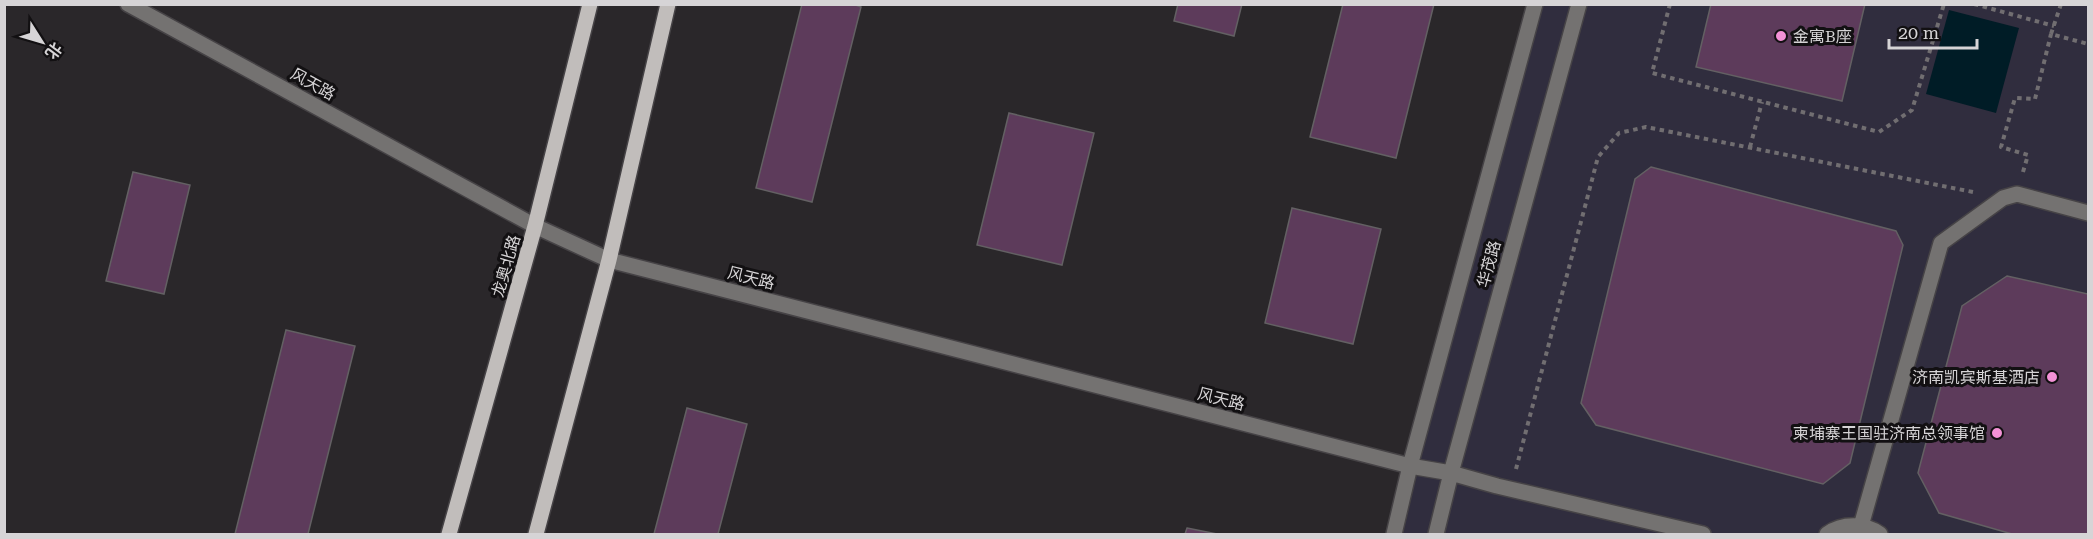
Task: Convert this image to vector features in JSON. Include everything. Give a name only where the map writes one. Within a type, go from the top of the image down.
[{"type":"main road","name":"龙奥北路","points":[[449,534],[536,226],[590,4]]},
{"type":"main road","points":[[536,534],[609,260],[668,4]]},
{"type":"street","name":"风天路","points":[[128,4],[536,226],[609,260],[1410,466],[1451,473],[1703,534]]},
{"type":"street","name":"华茂路","points":[[1394,534],[1410,466],[1535,4]]},
{"type":"street","name":"华茂路","points":[[1436,534],[1579,4]]},
{"type":"street","points":[[1861,526],[1941,243],[2010,196],[2088,213]]},
{"type":"street","points":[[1827,534],[1846,526],[1861,526],[1880,534]]},
{"type":"path","points":[[1670,4],[1652,73],[1880,132],[1912,110],[1944,4]]},
{"type":"path","points":[[1974,4],[2054,26]]},
{"type":"path","points":[[1511,489],[1598,157],[1619,133],[1646,127],[2010,196],[2028,155],[2001,147],[2014,98],[2035,99],[2061,4]]},
{"type":"path","points":[[2051,34],[2088,44]]},
{"type":"path","points":[[1750,147],[1762,102]]},
{"type":"shaded area","points":[[1526,5],[2088,5],[2088,534],[1403,534]]},
{"type":"water","points":[[1949,10],[2019,28],[1996,113],[1926,94]]},
{"type":"building","points":[[802,4],[853,4],[861,7],[812,202],[756,188]]},
{"type":"building","points":[[1178,4],[1242,4],[1234,36],[1174,21]]},
{"type":"building","points":[[1343,4],[1434,4],[1396,158],[1310,137]]},
{"type":"building","name":"金寓B座","points":[[1711,4],[1865,4],[1842,101],[1696,67]]},
{"type":"building","points":[[1009,113],[1094,133],[1062,265],[977,245]]},
{"type":"building","points":[[1651,167],[1896,231],[1903,245],[1850,463],[1823,484],[1596,425],[1581,403],[1635,179]]},
{"type":"building","points":[[133,172],[190,185],[164,294],[106,281]]},
{"type":"building","points":[[1292,208],[1381,229],[1353,344],[1265,323]]},
{"type":"building","points":[[2007,276],[2088,294],[2088,534],[2012,534],[1939,513],[1918,473],[1962,306]]},
{"type":"building","points":[[286,330],[355,346],[308,534],[235,534]]},
{"type":"building","points":[[687,408],[747,424],[718,534],[654,534]]},
{"type":"building","points":[[1187,528],[1217,534],[1185,534]]},
{"type":"place","name":"金寓B座","points":[[1781,36]]},
{"type":"place","name":"济南凯宾斯基酒店","points":[[2052,377]]},
{"type":"place","name":"柬埔寨王国驻济南总领事馆","points":[[1997,433]]}]
